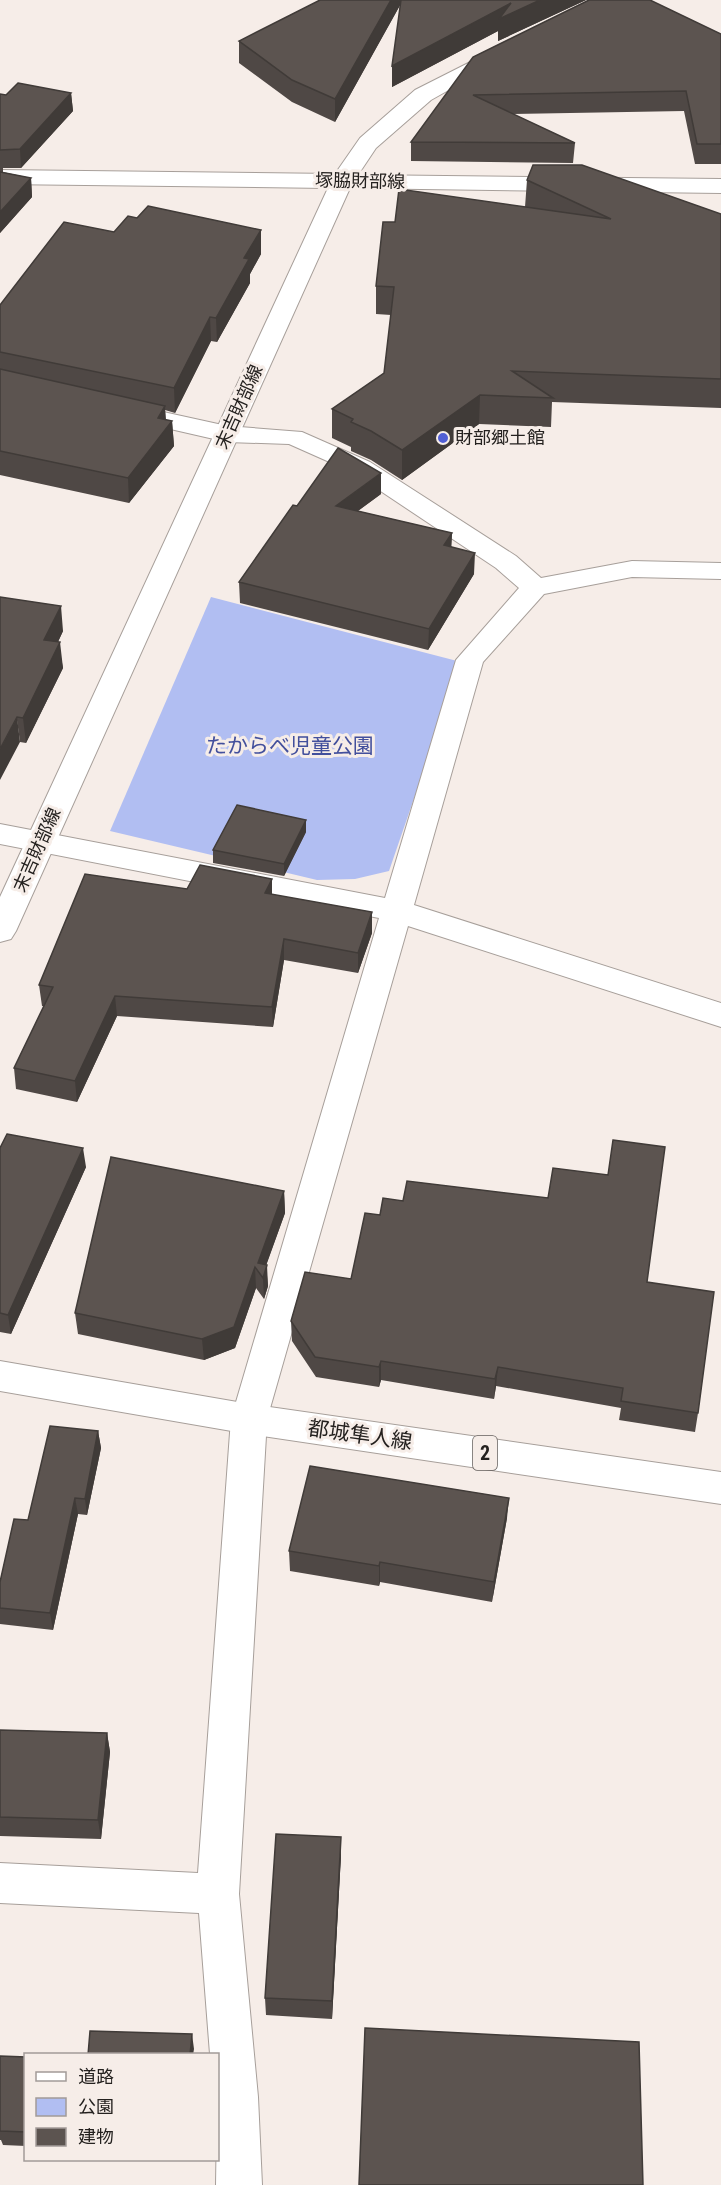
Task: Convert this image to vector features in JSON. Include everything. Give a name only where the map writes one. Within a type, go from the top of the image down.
[{"type":"street","name":"末吉財部線","points":[[0,931],[342,181],[368,143],[423,95],[515,45]]},
{"type":"street","name":"塚脇財部線","points":[[0,177],[721,186]]},
{"type":"street","points":[[102,406],[227,434],[293,437],[361,467],[506,562],[535,587]]},
{"type":"street","points":[[239,2185],[236,2097],[218,1894],[249,1419],[470,660],[535,587],[632,569],[721,571]]},
{"type":"street","points":[[0,834],[397,911],[721,1015]]},
{"type":"street","name":"都城隼人線","points":[[0,1376],[249,1419],[721,1488]]},
{"type":"street","points":[[0,1883],[218,1894]]},
{"type":"green space","name":"たからべ児童公園","points":[[211,597],[461,662],[389,871],[355,879],[317,880],[110,831]]},
{"type":"building","points":[[320,0],[391,0],[335,99],[292,80],[239,41]]},
{"type":"building","points":[[401,0],[540,0],[499,19],[511,3],[392,66]]},
{"type":"building","points":[[589,0],[650,0],[721,34],[721,144],[697,144],[686,91],[473,95],[575,143],[411,142],[473,57]]},
{"type":"building","points":[[18,83],[71,93],[20,149],[0,150],[0,94],[6,95]]},
{"type":"building","points":[[533,165],[582,165],[721,214],[721,379],[512,371],[553,398],[480,395],[402,450],[351,422],[353,419],[332,409],[384,373],[394,287],[376,286],[383,222],[395,222],[399,189],[611,219],[527,180]]},
{"type":"building","points":[[0,172],[31,178],[0,212]]},
{"type":"building","points":[[148,206],[261,230],[244,258],[249,259],[216,318],[210,317],[174,388],[0,352],[0,305],[64,222],[114,232],[128,216],[137,218]]},
{"type":"building","points":[[0,369],[165,406],[158,418],[172,421],[128,478],[0,451]]},
{"type":"building","points":[[338,448],[381,473],[336,506],[452,533],[444,545],[475,553],[429,629],[239,582],[293,505],[297,506]]},
{"type":"building","points":[[0,597],[61,606],[44,640],[60,642],[23,718],[17,717],[0,749]]},
{"type":"building","points":[[237,805],[306,820],[284,864],[213,850]]},
{"type":"building","points":[[200,865],[272,879],[265,893],[372,912],[358,953],[284,939],[272,1007],[115,996],[75,1081],[14,1068],[53,987],[39,985],[85,874],[187,889]]},
{"type":"building","points":[[7,1134],[83,1148],[8,1315],[0,1313],[0,1148]]},
{"type":"building","points":[[613,1140],[665,1147],[647,1282],[714,1292],[698,1413],[621,1401],[623,1388],[498,1367],[495,1379],[381,1361],[379,1367],[315,1357],[291,1321],[305,1272],[351,1279],[365,1213],[380,1215],[383,1198],[403,1201],[407,1181],[548,1198],[553,1168],[608,1175]]},
{"type":"building","points":[[111,1157],[284,1191],[258,1263],[267,1265],[263,1278],[255,1267],[234,1327],[202,1339],[75,1313]]},
{"type":"building","points":[[50,1426],[98,1431],[85,1499],[75,1498],[50,1613],[0,1608],[0,1582],[14,1519],[28,1520]]},
{"type":"building","points":[[310,1466],[509,1498],[494,1582],[380,1562],[379,1566],[289,1551]]},
{"type":"building","points":[[0,1730],[107,1733],[98,1820],[0,1817]]},
{"type":"building","points":[[276,1834],[341,1837],[332,2001],[265,1998]]},
{"type":"building","points":[[365,2028],[639,2042],[643,2185],[359,2185]]},
{"type":"building","points":[[90,2031],[192,2034],[190,2053],[88,2053]]},
{"type":"building","points":[[0,2056],[24,2057],[24,2132],[0,2131]]},
{"type":"place","name":"財部郷土館","points":[[443,438]]}]
